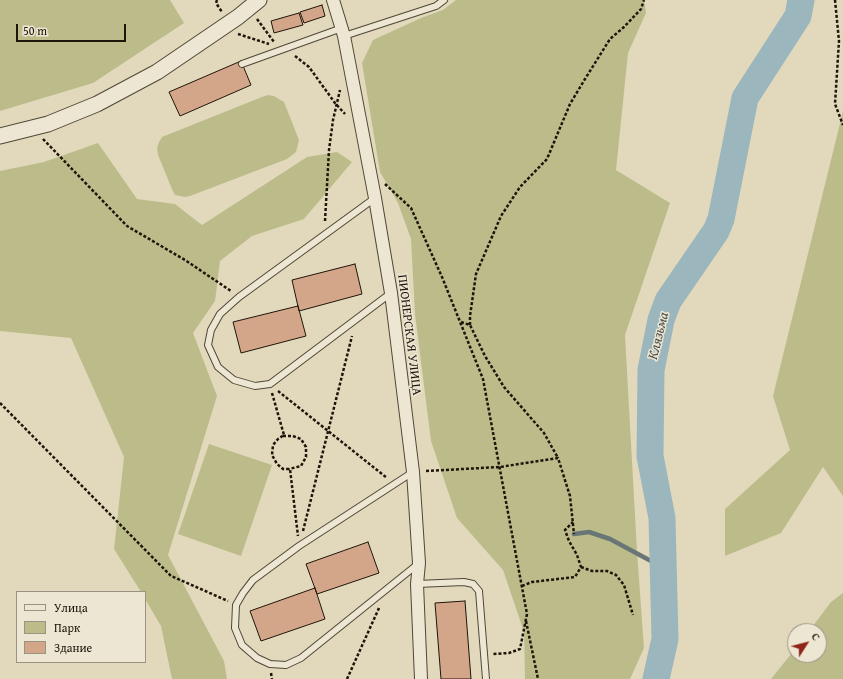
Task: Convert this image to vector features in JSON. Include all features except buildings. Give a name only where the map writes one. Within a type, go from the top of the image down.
[{"type":"street","points":[[0,136],[48,124],[97,104],[157,72],[238,17],[259,0]]},
{"type":"street","name":"ПИОНЕРСКАЯ УЛИЦА","points":[[332,0],[343,32],[375,198],[390,293],[412,472],[418,563],[417,584],[420,679]]},
{"type":"lane","points":[[242,64],[343,32],[436,6],[444,0]]},
{"type":"lane","points":[[375,198],[239,297],[220,314],[210,330],[208,346],[218,367],[234,380],[255,386],[270,384],[390,293]]},
{"type":"lane","points":[[412,472],[300,546],[253,580],[236,605],[234,628],[242,646],[257,658],[270,664],[286,665],[301,658],[418,563]]},
{"type":"lane","points":[[417,584],[464,582],[473,584],[479,591],[486,679]]},
{"type":"path","points":[[574,534],[570,496],[558,458],[544,433],[504,387],[485,356],[470,325],[470,316],[476,274],[501,216],[520,187],[547,159],[570,104],[585,79],[610,39],[641,9],[644,0]]},
{"type":"path","points":[[836,0],[839,41],[835,104],[843,125]]},
{"type":"path","points":[[238,17],[237,34],[276,46],[254,15]]},
{"type":"path","points":[[291,53],[309,66],[336,104],[347,116]]},
{"type":"path","points":[[324,235],[332,120],[341,86]]},
{"type":"path","points":[[40,136],[127,226],[185,260],[239,297]]},
{"type":"path","points":[[369,168],[411,208],[442,277],[483,379],[527,614],[520,649],[509,653],[484,655]]},
{"type":"path","points":[[300,546],[357,318]]},
{"type":"path","points":[[460,322],[470,325]]},
{"type":"path","points":[[270,384],[394,484]]},
{"type":"path","points":[[270,384],[284,435],[282,436],[273,445],[272,455],[277,464],[283,469],[301,466],[306,457],[306,447],[301,439],[293,436],[282,436]]},
{"type":"path","points":[[0,403],[171,576],[236,605]]},
{"type":"path","points":[[412,472],[500,467],[558,458]]},
{"type":"path","points":[[288,469],[290,469],[300,546]]},
{"type":"path","points":[[522,586],[532,582],[575,577],[581,567],[577,555],[564,530],[573,522]]},
{"type":"path","points":[[581,567],[592,571],[607,571],[616,575],[624,586],[633,615]]},
{"type":"path","points":[[347,679],[380,607]]},
{"type":"path","points":[[526,619],[538,679]]},
{"type":"green space","points":[[0,0],[170,0],[184,23],[93,83],[0,111]]},
{"type":"green space","points":[[456,0],[644,0],[646,13],[628,53],[616,170],[670,203],[625,335],[644,648],[630,679],[525,679],[524,632],[503,570],[457,518],[431,441],[415,314],[411,239],[398,203],[380,172],[362,63],[373,40],[421,18],[443,10]]},
{"type":"green space","points":[[268,95],[274,96],[284,102],[299,140],[296,152],[287,159],[190,196],[185,197],[175,195],[158,155],[157,148],[162,137]]},
{"type":"green space","points":[[843,111],[843,496],[823,467],[781,533],[725,556],[725,509],[790,450],[773,396]]},
{"type":"green space","points":[[98,143],[137,199],[175,204],[202,225],[307,157],[337,152],[352,162],[304,219],[252,236],[220,261],[215,301],[193,333],[217,396],[168,555],[224,661],[227,679],[172,679],[161,626],[146,601],[146,591],[140,591],[114,549],[124,457],[71,338],[0,331],[0,171],[44,162]]},
{"type":"green space","points":[[209,444],[272,465],[241,556],[178,534]]},
{"type":"green space","points":[[843,593],[843,679],[771,679],[787,659],[787,663],[827,663],[827,623],[815,623],[831,602]]},
{"type":"waterway","name":"Клязьма","points":[[656,679],[665,639],[662,518],[650,456],[651,370],[661,320],[668,301],[716,231],[721,219],[745,98],[798,16],[801,0]]},
{"type":"waterway","points":[[574,534],[589,532],[610,539],[664,568]]}]
